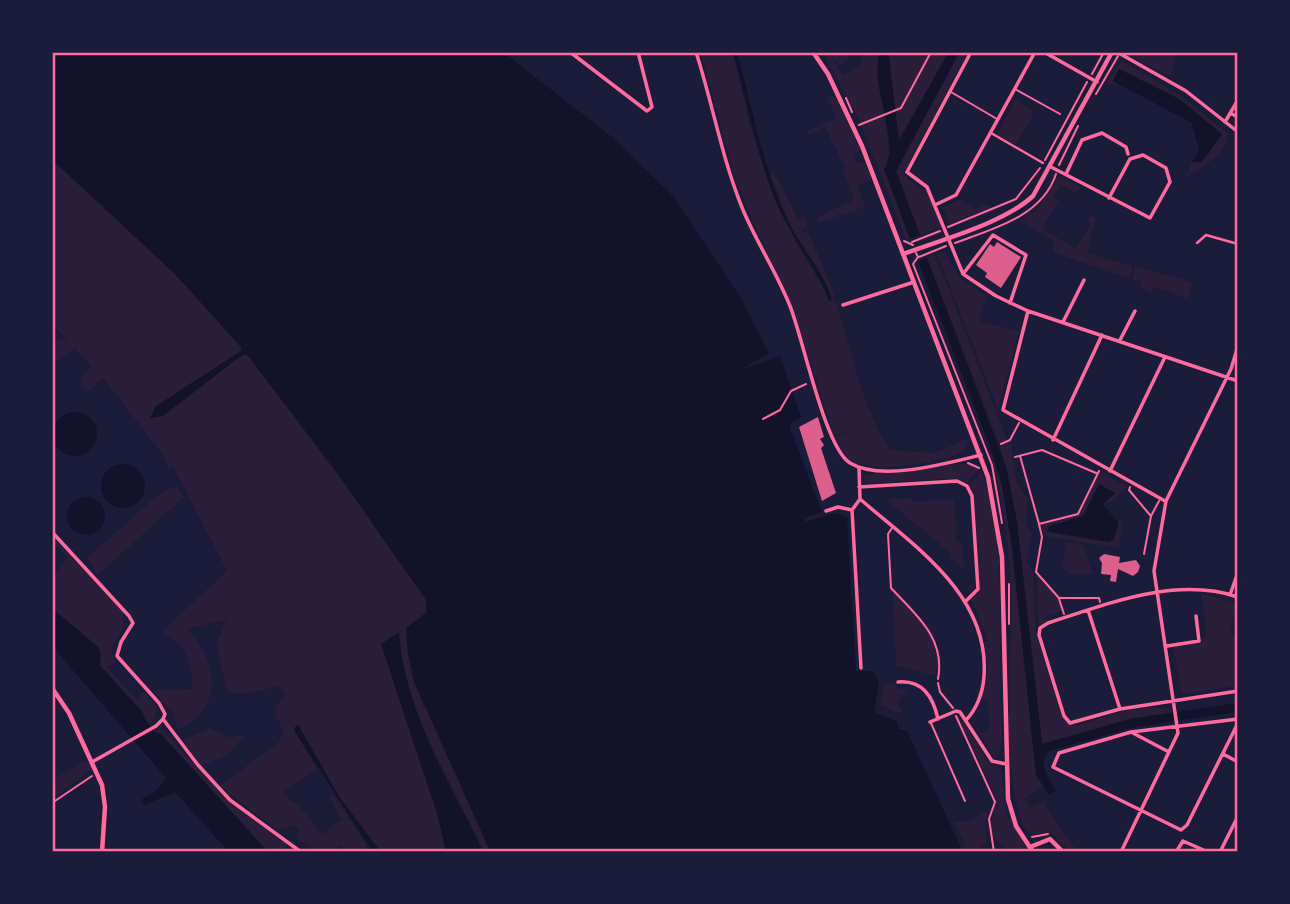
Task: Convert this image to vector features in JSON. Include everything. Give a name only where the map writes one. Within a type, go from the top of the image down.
[{"type":"street","points":[[570,52],[642,111],[652,107],[638,52]]},
{"type":"street","points":[[696,52],[729,173],[744,212],[790,306],[832,437],[842,457],[859,468],[896,470],[957,461],[981,454]]},
{"type":"street","points":[[813,52],[846,109],[981,454],[1002,557],[1006,764],[1010,813],[1031,849],[1050,839],[1063,852]]},
{"type":"street","points":[[971,52],[908,172],[910,177],[927,187],[963,274],[1028,311],[1237,381]]},
{"type":"street","points":[[935,205],[956,195],[1035,52]]},
{"type":"street","points":[[1044,52],[1097,82]]},
{"type":"street","points":[[903,254],[1022,205],[1051,167],[1097,82],[1117,53],[1186,91],[1237,132]]},
{"type":"street","points":[[1225,122],[1237,100]]},
{"type":"street","points":[[1230,113],[1237,117]]},
{"type":"street","points":[[991,133],[1043,163]]},
{"type":"street","points":[[1066,174],[1082,140],[1102,133],[1126,147],[1129,157],[1109,198]]},
{"type":"street","points":[[1051,167],[1150,218],[1170,181],[1166,168],[1143,155],[1129,157]]},
{"type":"street","points":[[963,274],[985,241],[993,234],[999,237],[1026,255],[1010,303]]},
{"type":"street","points":[[1198,243],[1206,235],[1237,244]]},
{"type":"street","points":[[1063,322],[1084,280]]},
{"type":"street","points":[[843,305],[914,282]]},
{"type":"street","points":[[1120,341],[1135,310]]},
{"type":"street","points":[[1028,311],[1003,410],[1020,422],[1166,501]]},
{"type":"street","points":[[1053,440],[1102,335]]},
{"type":"street","points":[[1121,852],[1169,752],[1177,724],[1154,571],[1166,501],[1226,378],[1237,346]]},
{"type":"street","points":[[1110,471],[1166,356]]},
{"type":"street","points":[[859,468],[860,499],[852,510],[861,668]]},
{"type":"street","points":[[859,487],[957,481],[967,486],[972,496],[978,589],[966,601]]},
{"type":"street","points":[[860,499],[939,568],[966,601],[976,624],[985,662],[981,694],[966,720]]},
{"type":"street","points":[[827,511],[838,507],[852,510]]},
{"type":"street","points":[[52,532],[134,623],[121,642],[117,656],[159,703],[164,714],[156,726],[92,762]]},
{"type":"street","points":[[1230,595],[1237,572]]},
{"type":"street","points":[[1237,597],[1194,588],[1158,593],[1100,606],[1040,628],[1042,646],[1064,716],[1070,723],[1120,709],[1237,691]]},
{"type":"street","points":[[1088,610],[1120,709]]},
{"type":"street","points":[[1166,646],[1199,641],[1196,616]]},
{"type":"street","points":[[898,682],[910,682],[928,692],[934,702],[938,719]]},
{"type":"street","points":[[52,688],[63,701],[97,773],[105,807],[102,852]]},
{"type":"street","points":[[930,722],[955,711],[966,720],[992,761],[1006,764]]},
{"type":"street","points":[[163,719],[198,765],[230,800],[301,852]]},
{"type":"street","points":[[1237,721],[1187,825],[1181,830],[1053,767],[1059,753],[1131,732],[1177,724],[1237,721]]},
{"type":"street","points":[[1131,732],[1169,752]]},
{"type":"street","points":[[1223,754],[1237,762]]},
{"type":"street","points":[[1220,852],[1237,816]]},
{"type":"street","points":[[1177,852],[1183,841],[1181,830]]},
{"type":"street","points":[[1183,841],[1208,852]]},
{"type":"lane","points":[[1014,89],[1060,114]]},
{"type":"lane","points":[[949,92],[998,119]]},
{"type":"lane","points":[[892,527],[888,534],[891,588],[916,612],[931,634],[939,662],[938,679]]},
{"type":"lane","points":[[930,722],[965,801]]},
{"type":"path","points":[[859,125],[895,112],[902,106],[931,52]]},
{"type":"path","points":[[911,242],[1016,200],[1026,190],[1043,163],[1104,52]]},
{"type":"path","points":[[1094,97],[1117,53]]},
{"type":"path","points":[[1057,170],[1082,120]]},
{"type":"path","points":[[950,245],[918,257],[913,264],[986,449]]},
{"type":"path","points":[[763,419],[780,410],[791,391],[806,384]]},
{"type":"path","points":[[1001,444],[1010,440],[1020,422]]},
{"type":"path","points":[[1016,457],[1042,450],[1097,474]]},
{"type":"path","points":[[1020,456],[1042,537],[1036,572],[1059,598],[1065,618]]},
{"type":"path","points":[[957,461],[979,469],[992,465]]},
{"type":"path","points":[[1039,524],[1078,514],[1101,467]]},
{"type":"path","points":[[1132,483],[1129,490],[1151,516]]},
{"type":"path","points":[[1144,554],[1151,516],[1160,498]]},
{"type":"path","points":[[1059,598],[1099,598],[1100,606]]},
{"type":"path","points":[[938,679],[940,692],[955,711],[995,802],[988,827],[994,852]]},
{"type":"path","points":[[52,803],[97,773]]},
{"type":"path","points":[[1026,831],[1032,837]]},
{"type":"shaded area","points":[[52,53],[510,53],[508,56],[613,138],[674,197],[740,297],[769,353],[741,370],[780,356],[801,417],[791,423],[790,428],[822,512],[804,518],[805,522],[836,513],[847,517],[856,671],[874,671],[879,684],[874,712],[897,722],[898,729],[907,731],[961,848],[954,852],[490,851],[414,682],[406,628],[427,612],[426,600],[342,480],[250,358],[246,354],[237,359],[163,416],[150,418],[156,406],[241,351],[241,347],[175,274],[53,160]]},
{"type":"shaded area","points":[[701,53],[733,53],[750,127],[774,197],[796,243],[831,300],[822,278],[792,229],[770,175],[774,171],[798,219],[804,217],[808,226],[801,229],[803,233],[808,231],[835,295],[832,300],[836,302],[865,397],[890,450],[934,453],[968,439],[965,451],[925,463],[891,466],[861,464],[844,453],[836,437],[851,430],[834,435],[793,307],[752,220],[733,172]]},
{"type":"shaded area","points":[[733,53],[737,53],[739,58],[771,180],[792,229],[823,279],[832,300],[829,301],[776,202]]},
{"type":"shaded area","points":[[830,53],[853,53],[840,66],[831,57],[843,76],[860,65],[863,53],[880,53],[878,58],[890,159],[884,169],[910,239],[906,239],[859,119],[825,57]]},
{"type":"shaded area","points":[[880,53],[886,53],[889,57],[899,141],[948,53],[959,53],[896,171],[920,235],[910,239],[884,169],[889,158],[889,144],[878,80]]},
{"type":"shaded area","points":[[886,53],[948,53],[898,141]]},
{"type":"shaded area","points":[[959,53],[967,53],[904,173],[908,180],[926,190],[942,227],[920,235],[896,171]]},
{"type":"shaded area","points":[[1125,53],[1177,53],[1171,77]]},
{"type":"shaded area","points":[[1121,60],[1183,97],[1228,134],[1227,141],[1218,154],[1185,177],[1192,162],[1202,162],[1222,134],[1179,99],[1119,69],[1113,81],[1120,85],[1106,84]]},
{"type":"shaded area","points":[[1119,69],[1179,99],[1222,134],[1202,162],[1192,162],[1199,150],[1192,123],[1113,81]]},
{"type":"shaded area","points":[[827,98],[837,98],[860,149],[853,156],[855,162],[865,163],[872,180],[858,185],[865,207],[818,223],[819,216],[854,200],[843,170],[845,168],[825,127],[809,134],[807,131],[836,118]]},
{"type":"shaded area","points":[[1015,100],[1035,111],[1016,145],[997,135]]},
{"type":"shaded area","points":[[52,160],[175,274],[241,347],[327,459],[426,600],[425,615],[468,798],[490,851],[483,851],[430,745],[410,690],[399,633],[381,644],[437,813],[446,851],[380,851],[340,798],[298,725],[294,730],[317,769],[283,792],[292,803],[297,803],[322,834],[341,820],[329,796],[332,794],[368,846],[361,851],[348,851],[340,845],[333,851],[317,851],[297,839],[299,830],[296,825],[278,831],[220,786],[280,741],[283,731],[276,716],[276,706],[285,696],[279,685],[247,694],[227,692],[216,644],[226,620],[187,629],[206,656],[212,684],[210,697],[203,709],[193,720],[177,730],[174,715],[153,690],[192,689],[191,672],[181,647],[161,632],[227,571],[173,466],[169,468],[160,451],[103,378],[88,391],[81,385],[80,377],[92,366],[75,348],[53,365],[53,338],[67,340],[53,325]]},
{"type":"shaded area","points":[[1059,176],[1081,187],[1076,194],[1061,185],[1054,197],[1059,200],[1042,229],[1076,249],[1091,223],[1087,220],[1090,215],[1096,217],[1087,253],[1133,266],[1129,279],[1053,252],[1053,240],[1020,221],[1037,210]]},
{"type":"shaded area","points":[[960,200],[976,209],[985,204],[992,207],[949,224],[943,208]]},
{"type":"shaded area","points":[[945,252],[960,278],[986,296],[979,321],[1019,331],[998,409],[937,254]]},
{"type":"shaded area","points":[[935,254],[1007,440],[999,443],[927,258]]},
{"type":"shaded area","points":[[927,258],[1007,470],[1017,522],[1042,744],[1130,719],[1237,703],[1237,712],[1130,728],[1049,751],[1043,759],[1046,774],[1056,790],[1049,795],[1036,775],[1012,548],[1002,486],[990,446],[918,261]]},
{"type":"shaded area","points":[[1135,267],[1193,282],[1188,299],[1155,287],[1151,293],[1140,287],[1142,282],[1132,279]]},
{"type":"shaded area","points":[[75,412],[90,419],[97,434],[90,449],[75,456],[60,449],[53,434],[60,419]]},
{"type":"shaded area","points":[[1011,443],[1016,481],[1027,499],[1026,522],[1032,536],[1027,562],[1033,572],[1036,635],[1063,720],[1076,726],[1136,709],[1171,709],[1171,713],[1130,719],[1042,744],[1017,522],[1000,447]]},
{"type":"shaded area","points":[[989,450],[998,471],[1006,507],[1020,604],[1036,775],[1043,786],[1025,799],[1031,807],[1043,802],[1077,851],[1068,851],[1052,834],[1030,834],[1020,816],[1014,790],[1009,724],[1009,564],[1002,505]]},
{"type":"shaded area","points":[[123,464],[139,470],[145,486],[139,502],[123,508],[107,502],[101,486],[107,470]]},
{"type":"shaded area","points":[[970,464],[979,470],[967,483],[956,478],[866,484],[863,481],[865,475]]},
{"type":"shaded area","points":[[1100,471],[1128,487],[1108,504],[1106,502],[1115,493],[1081,518],[1049,526],[1049,533],[1108,542],[1118,520],[1122,524],[1119,548],[1044,536],[1041,525],[1080,514]]},
{"type":"shaded area","points":[[982,472],[995,525],[1000,580],[1002,735],[998,758],[994,757],[975,727],[979,727],[980,733],[989,731],[988,702],[981,699],[987,666],[984,642],[988,641],[972,600],[978,593],[980,584],[974,500],[969,485]]},
{"type":"shaded area","points":[[1099,484],[1115,493],[1103,504],[1119,524],[1113,540],[1108,542],[1047,531],[1049,526],[1083,516]]},
{"type":"shaded area","points":[[177,485],[184,497],[98,575],[87,558],[158,495]]},
{"type":"shaded area","points":[[86,497],[100,502],[105,516],[100,530],[86,535],[72,530],[67,516],[72,502]]},
{"type":"shaded area","points":[[912,498],[912,501],[954,500],[957,542],[962,542],[964,570],[950,558],[952,554],[885,499]]},
{"type":"shaded area","points":[[52,536],[123,612],[123,628],[111,649],[116,663],[106,667],[138,700],[143,691],[157,706],[155,718],[148,727],[142,711],[99,665],[101,656],[98,647],[53,609],[53,575],[68,558],[53,542]]},
{"type":"shaded area","points":[[1066,542],[1083,545],[1093,574],[1070,574],[1062,565]]},
{"type":"shaded area","points":[[1037,573],[1058,599],[1062,611],[1045,617],[1046,621],[1038,625]]},
{"type":"shaded area","points":[[893,592],[910,608],[933,642],[938,666],[935,676],[896,666]]},
{"type":"shaded area","points":[[1201,593],[1237,603],[1230,632],[1237,638],[1237,686],[1182,694],[1173,647],[1202,643],[1202,637],[1207,636]]},
{"type":"shaded area","points":[[53,609],[98,647],[100,665],[142,712],[152,731],[161,734],[267,851],[228,851],[175,792],[144,805],[142,799],[158,789],[166,778],[53,647]]},
{"type":"shaded area","points":[[399,632],[403,661],[419,717],[430,745],[483,851],[446,851],[437,813],[381,644]]},
{"type":"shaded area","points":[[896,683],[897,689],[907,689],[897,703],[902,708],[901,714],[880,705],[884,684]]},
{"type":"shaded area","points":[[964,722],[988,761],[1001,769],[1007,815],[1029,851],[998,851],[1003,848],[991,829],[996,798],[961,723]]},
{"type":"shaded area","points":[[298,725],[340,798],[380,851],[372,851],[296,733],[294,728]]},
{"type":"shaded area","points":[[160,727],[218,790],[287,845],[285,849],[267,851],[161,734],[152,731]]},
{"type":"shaded area","points":[[210,728],[228,737],[245,735],[227,755],[201,766],[183,740]]},
{"type":"shaded area","points":[[83,761],[94,768],[53,798],[53,780]]},
{"type":"shaded area","points":[[988,813],[984,822],[987,843],[977,850],[963,847],[965,844],[953,822],[971,820]]},
{"type":"building","points":[[997,242],[1021,257],[1001,288],[985,277],[987,273],[976,265],[990,244],[994,247]]},
{"type":"building","points":[[818,417],[824,437],[820,439],[824,445],[821,448],[836,493],[822,501],[799,427]]},
{"type":"building","points":[[1104,554],[1120,557],[1119,563],[1136,560],[1140,566],[1138,572],[1133,576],[1118,569],[1116,582],[1110,581],[1111,575],[1101,574],[1102,563],[1099,558]]}]
